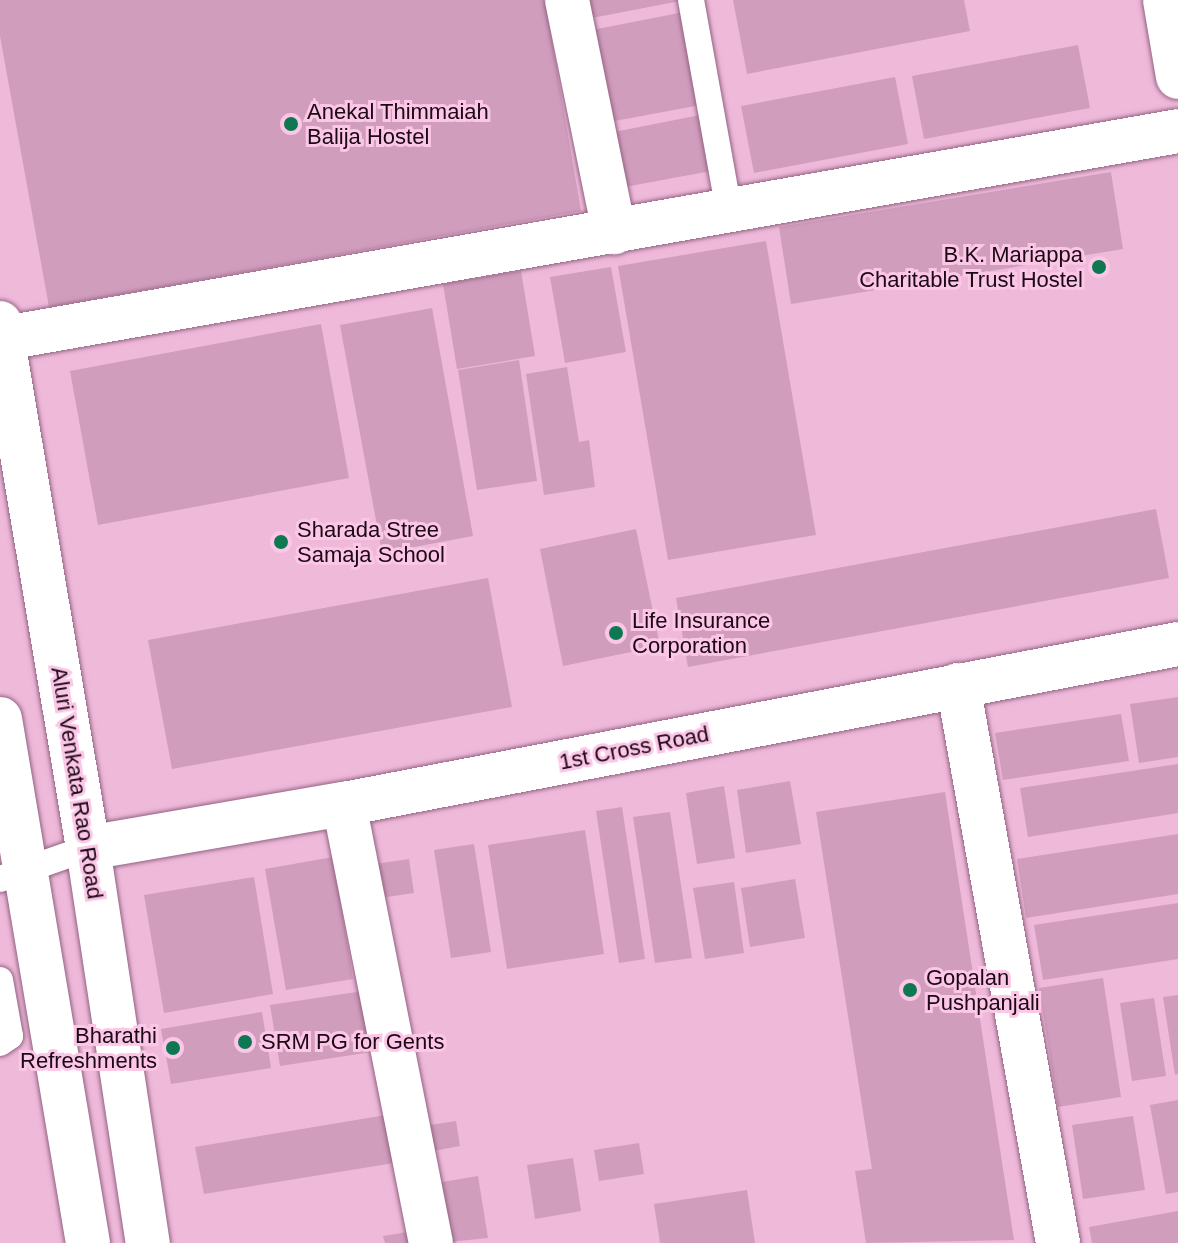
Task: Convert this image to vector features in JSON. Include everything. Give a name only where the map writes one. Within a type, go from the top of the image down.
[{"type":"street","points":[[567,0],[614,232]]},
{"type":"street","points":[[1165,0],[1178,77]]},
{"type":"street","points":[[1,334],[614,232],[1178,131]]},
{"type":"street","name":"Aluri Venkata Rao Road","points":[[1,334],[88,848],[148,1243]]},
{"type":"street","name":"1st Cross Road","points":[[88,848],[344,804],[1178,644]]},
{"type":"street","points":[[958,685],[1058,1243]]},
{"type":"street","points":[[0,719],[13,874],[88,1243]]},
{"type":"street","points":[[344,804],[431,1243]]},
{"type":"lane","points":[[691,0],[729,212]]},
{"type":"lane","points":[[13,874],[88,848]]},
{"type":"lane","points":[[0,980],[10,1036],[0,1043]]},
{"type":"building","name":"Anekal Thimmaiah Balija Hostel","points":[[0,0],[545,0],[581,211],[49,307],[0,36]]},
{"type":"building","points":[[583,0],[680,0],[680,1],[587,19]]},
{"type":"building","points":[[733,0],[964,0],[970,31],[747,74]]},
{"type":"building","points":[[689,11],[706,104],[604,123],[587,31]]},
{"type":"building","points":[[1078,45],[1090,108],[924,139],[912,76]]},
{"type":"building","points":[[895,77],[908,144],[754,173],[741,106]]},
{"type":"building","points":[[700,115],[711,171],[614,189],[604,134]]},
{"type":"building","points":[[1111,172],[1123,249],[791,304],[779,227]]},
{"type":"building","points":[[766,241],[816,535],[668,560],[618,266]]},
{"type":"building","points":[[611,267],[626,352],[565,363],[550,277]]},
{"type":"building","points":[[521,271],[535,356],[457,369],[443,284]]},
{"type":"building","points":[[432,308],[473,536],[382,553],[340,325]]},
{"type":"building","points":[[321,324],[349,478],[98,525],[70,371]]},
{"type":"building","points":[[519,360],[537,481],[477,490],[458,370]]},
{"type":"building","points":[[567,367],[579,442],[589,440],[595,487],[544,495],[526,374]]},
{"type":"building","points":[[1156,509],[1169,578],[688,667],[676,598]]},
{"type":"building","points":[[636,529],[660,646],[563,666],[540,549]]},
{"type":"building","points":[[488,578],[512,707],[172,769],[148,640]]},
{"type":"building","points":[[1178,697],[1178,757],[1139,763],[1130,704]]},
{"type":"building","points":[[1121,714],[1129,761],[1003,780],[995,733]]},
{"type":"building","points":[[1178,764],[1178,813],[1028,837],[1020,788]]},
{"type":"building","points":[[790,781],[801,844],[746,853],[737,790]]},
{"type":"building","points":[[724,786],[735,858],[697,864],[686,793]]},
{"type":"building","name":"Gopalan Pushpanjali","points":[[945,792],[1014,1240],[866,1243],[855,1171],[872,1169],[816,812]]},
{"type":"building","points":[[622,807],[645,959],[619,963],[596,811]]},
{"type":"building","points":[[670,812],[692,958],[655,963],[633,817]]},
{"type":"building","points":[[585,830],[604,954],[507,969],[488,845]]},
{"type":"building","points":[[1178,834],[1178,894],[1026,918],[1017,859]]},
{"type":"building","points":[[474,844],[491,952],[451,958],[434,850]]},
{"type":"building","points":[[333,857],[353,979],[286,990],[265,869]]},
{"type":"building","points":[[409,859],[414,893],[380,898],[375,864]]},
{"type":"building","points":[[254,877],[273,994],[164,1013],[144,895]]},
{"type":"building","points":[[795,879],[805,938],[750,947],[741,888]]},
{"type":"building","points":[[734,882],[744,953],[705,959],[693,888]]},
{"type":"building","points":[[1178,903],[1178,959],[1043,980],[1034,925]]},
{"type":"building","points":[[1103,978],[1121,1097],[1058,1107],[1039,988]]},
{"type":"building","points":[[363,991],[372,1052],[280,1066],[270,1005]]},
{"type":"building","points":[[1178,995],[1178,1074],[1175,1075],[1163,997]]},
{"type":"building","points":[[1154,998],[1166,1076],[1132,1081],[1120,1003]]},
{"type":"building","points":[[262,1012],[271,1068],[171,1084],[161,1029]]},
{"type":"building","points":[[1178,1100],[1178,1192],[1166,1194],[1150,1105]]},
{"type":"building","points":[[386,1115],[394,1163],[204,1194],[195,1147]]},
{"type":"building","points":[[1133,1116],[1145,1190],[1083,1199],[1072,1125]]},
{"type":"building","points":[[456,1121],[460,1146],[428,1152],[424,1126]]},
{"type":"building","points":[[639,1143],[644,1174],[599,1181],[594,1150]]},
{"type":"building","points":[[573,1158],[581,1211],[535,1219],[527,1165]]},
{"type":"building","points":[[478,1176],[488,1238],[439,1243],[430,1184]]},
{"type":"building","points":[[747,1190],[755,1243],[660,1243],[654,1204]]},
{"type":"building","points":[[1178,1211],[1178,1243],[1092,1243],[1089,1227]]},
{"type":"building","points":[[420,1230],[423,1243],[385,1243],[383,1236]]},
{"type":"place","name":"Anekal Thimmaiah Balija Hostel","points":[[291,124]]},
{"type":"place","name":"B.K. Mariappa Charitable Trust Hostel","points":[[1099,267]]},
{"type":"place","name":"Sharada Stree Samaja School","points":[[281,542]]},
{"type":"place","name":"Life Insurance Corporation","points":[[616,633]]},
{"type":"place","name":"Gopalan Pushpanjali","points":[[910,990]]},
{"type":"place","name":"SRM PG for Gents","points":[[245,1042]]},
{"type":"place","name":"Bharathi Refreshments","points":[[173,1048]]}]
